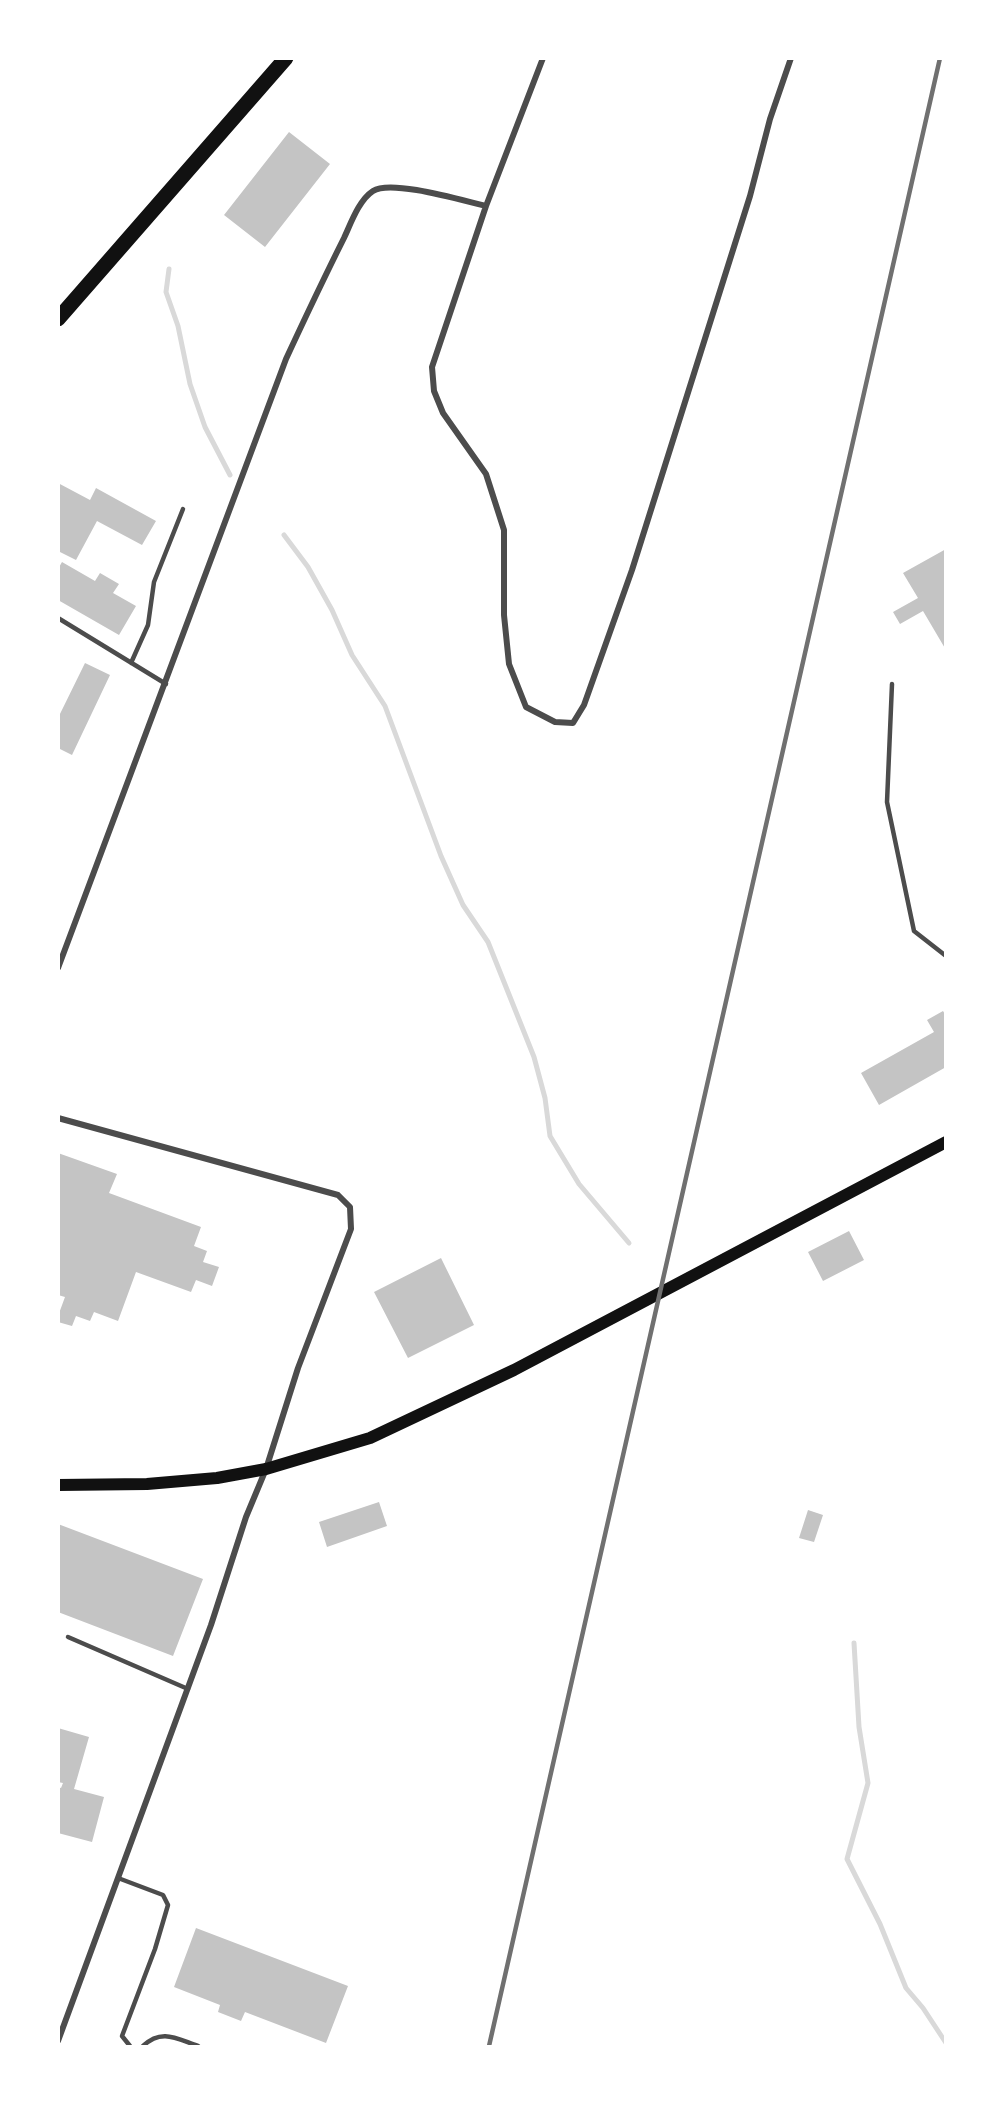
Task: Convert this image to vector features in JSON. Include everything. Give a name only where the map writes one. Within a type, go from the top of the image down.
[{"type":"main road","points":[[58,319],[286,58]]},
{"type":"main road","points":[[58,1485],[147,1484],[217,1478],[266,1469],[370,1438],[514,1370],[945,1142]]},
{"type":"street","points":[[543,58],[486,206],[432,368],[434,391],[443,413],[486,474],[504,530],[504,615],[510,664],[526,707],[555,722],[573,723],[584,705],[635,558],[750,196],[791,58]]},
{"type":"street","points":[[58,968],[286,359],[360,206],[373,190],[388,187],[422,190],[486,206]]},
{"type":"street","points":[[58,1118],[338,1195],[350,1207],[351,1229],[298,1368],[266,1469],[246,1517],[188,1689],[58,2041]]},
{"type":"lane","points":[[131,663],[148,626],[154,582],[183,509]]},
{"type":"lane","points":[[58,618],[166,684]]},
{"type":"lane","points":[[892,684],[887,802],[914,931],[945,956]]},
{"type":"lane","points":[[68,1637],[188,1689]]},
{"type":"lane","points":[[118,1878],[163,1895],[168,1905],[155,1949],[122,2036],[130,2046]]},
{"type":"lane","points":[[143,2046],[154,2037],[167,2036],[198,2046]]},
{"type":"building","points":[[289,132],[330,164],[265,247],[224,215]]},
{"type":"building","points":[[58,483],[90,500],[96,488],[156,521],[142,545],[97,521],[76,560],[58,551]]},
{"type":"building","points":[[946,549],[946,650],[923,611],[900,624],[893,612],[918,598],[903,573]]},
{"type":"building","points":[[62,562],[95,581],[100,573],[119,584],[113,593],[136,606],[119,635],[58,600],[58,569]]},
{"type":"building","points":[[85,663],[110,675],[72,755],[58,748],[58,718]]},
{"type":"building","points":[[943,1011],[946,1016],[946,1067],[879,1105],[861,1073],[934,1032],[927,1020]]},
{"type":"building","points":[[58,1153],[117,1174],[109,1193],[201,1227],[194,1246],[207,1251],[203,1262],[219,1267],[212,1286],[196,1280],[191,1292],[136,1272],[118,1321],[94,1312],[90,1321],[76,1316],[72,1326],[58,1322],[65,1297],[58,1295]]},
{"type":"building","points":[[849,1231],[864,1260],[823,1281],[808,1252]]},
{"type":"building","points":[[441,1258],[474,1325],[408,1358],[374,1292]]},
{"type":"building","points":[[379,1502],[387,1526],[327,1547],[319,1522]]},
{"type":"building","points":[[808,1510],[823,1515],[814,1542],[799,1538]]},
{"type":"building","points":[[58,1524],[203,1579],[173,1656],[58,1612]]},
{"type":"building","points":[[58,1728],[89,1737],[74,1789],[104,1797],[92,1842],[58,1833],[58,1787],[61,1788],[63,1783],[58,1782]]},
{"type":"building","points":[[196,1928],[348,1986],[326,2043],[245,2012],[241,2021],[218,2012],[220,2005],[174,1987]]},
{"type":"waterway","points":[[169,269],[166,292],[178,326],[190,384],[205,427],[230,475]]},
{"type":"waterway","points":[[284,535],[308,567],[332,610],[352,655],[385,706],[441,856],[463,905],[488,942],[534,1057],[545,1098],[550,1136],[579,1184],[629,1243]]},
{"type":"waterway","points":[[854,1643],[859,1727],[868,1783],[847,1859],[880,1924],[906,1988],[923,2008],[946,2043]]},
{"type":"railway","points":[[489,2046],[940,58]]}]
